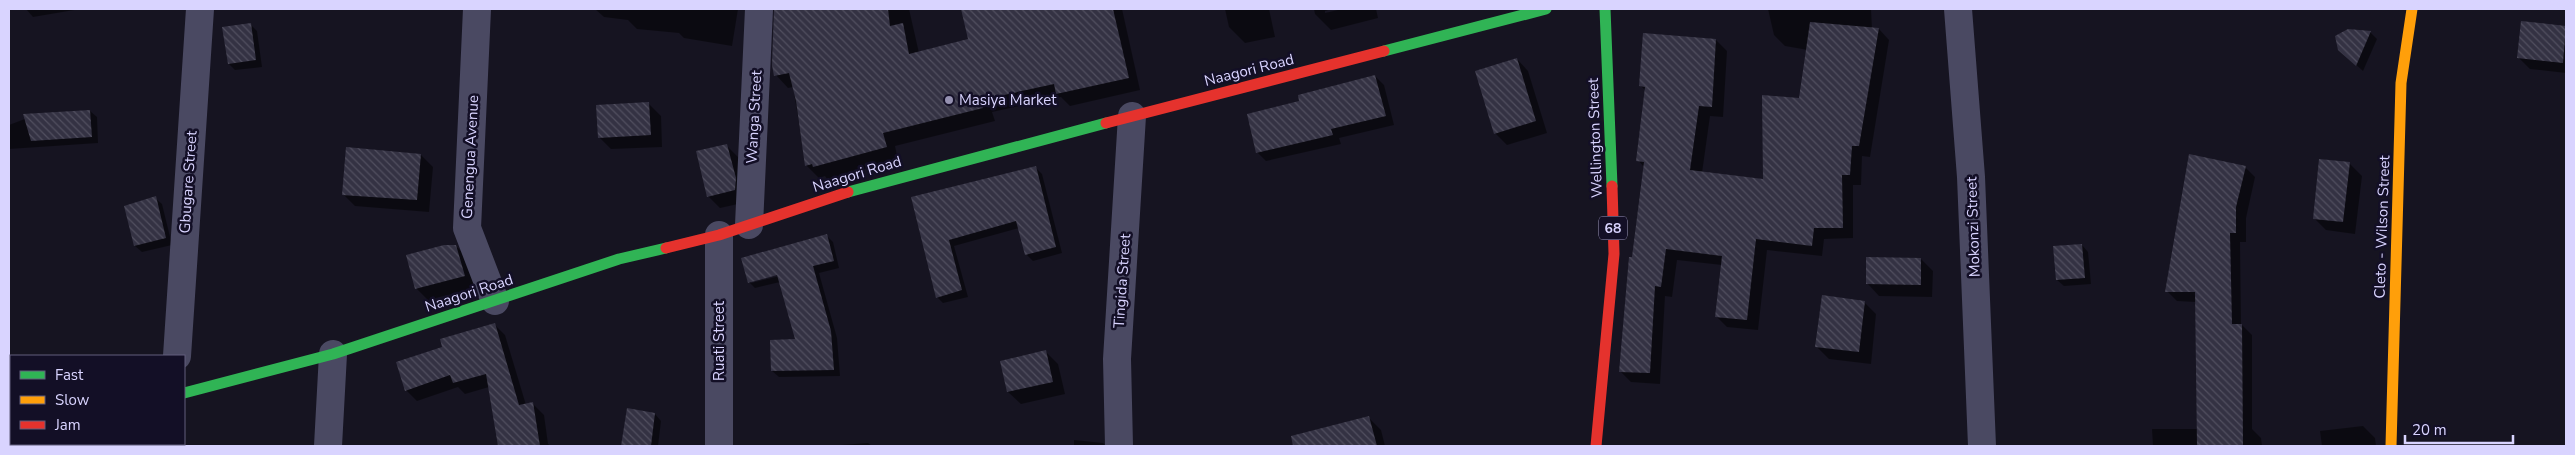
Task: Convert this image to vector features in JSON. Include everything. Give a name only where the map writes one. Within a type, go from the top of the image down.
[{"type":"street","name":"Gbugare Street","points":[[177,355],[200,9]]},
{"type":"street","name":"Genengua Avenue","points":[[477,9],[467,228],[495,300]]},
{"type":"street","name":"Wanga Street","points":[[749,225],[760,9]]},
{"type":"street","name":"Naagori Road","points":[[185,393],[332,354],[619,259],[719,235],[874,183],[1546,9]]},
{"type":"street","name":"Wellington Street","points":[[1596,446],[1614,254],[1605,9]]},
{"type":"street","name":"Mokonzi Street","points":[[1958,9],[1971,176],[1982,446]]},
{"type":"street","name":"Cleto - Wilson Street","points":[[2391,446],[2401,83],[2412,9]]},
{"type":"street","name":"Tingida Street","points":[[1119,446],[1117,359],[1132,116]]},
{"type":"street","name":"Ruati Street","points":[[719,235],[719,446]]},
{"type":"street","points":[[328,446],[332,354]]},
{"type":"building","points":[[774,9],[888,9],[890,26],[903,23],[909,54],[968,39],[961,9],[1113,9],[1129,78],[1056,94],[1054,84],[981,100],[983,108],[883,133],[887,147],[813,167],[812,164],[805,166],[796,101],[789,73],[774,76],[772,65]]},
{"type":"building","points":[[2521,21],[2566,26],[2563,63],[2517,58]]},
{"type":"building","points":[[1810,22],[1879,28],[1859,146],[1852,146],[1850,175],[1842,175],[1843,228],[1814,228],[1812,246],[1756,239],[1747,320],[1715,317],[1722,256],[1666,249],[1661,287],[1655,286],[1650,373],[1619,372],[1629,257],[1632,257],[1644,162],[1636,161],[1645,87],[1639,86],[1643,33],[1716,39],[1712,107],[1699,106],[1690,170],[1763,179],[1762,95],[1799,98]]},
{"type":"building","points":[[251,23],[256,60],[228,64],[222,27]]},
{"type":"building","points":[[2348,29],[2371,31],[2356,66],[2338,50],[2335,36]]},
{"type":"building","points":[[1517,58],[1536,121],[1494,134],[1475,71]]},
{"type":"building","points":[[1375,75],[1386,116],[1331,129],[1333,135],[1256,153],[1247,114],[1299,101],[1298,95]]},
{"type":"building","points":[[649,102],[651,135],[598,138],[596,105]]},
{"type":"building","points":[[90,110],[92,137],[31,141],[23,114]]},
{"type":"building","points":[[727,144],[736,178],[735,190],[707,197],[696,151]]},
{"type":"building","points":[[346,147],[421,154],[417,200],[342,195]]},
{"type":"building","points":[[2189,154],[2246,166],[2236,207],[2236,233],[2230,233],[2232,324],[2242,324],[2243,446],[2197,446],[2195,292],[2165,292]]},
{"type":"building","points":[[2319,159],[2350,162],[2343,222],[2313,219]]},
{"type":"building","points":[[1036,166],[1056,247],[1025,255],[1016,221],[949,240],[962,290],[936,298],[911,197]]},
{"type":"building","points":[[156,196],[166,238],[134,246],[124,206]]},
{"type":"building","points":[[827,234],[834,261],[813,266],[831,331],[834,370],[771,371],[770,340],[795,339],[777,275],[748,283],[741,258]]},
{"type":"building","points":[[2082,244],[2085,278],[2056,280],[2053,246]]},
{"type":"building","points":[[444,245],[456,245],[465,276],[415,289],[406,255]]},
{"type":"building","points":[[1866,257],[1921,258],[1921,285],[1866,284]]},
{"type":"building","points":[[1822,295],[1865,301],[1859,352],[1815,347]]},
{"type":"building","points":[[495,323],[519,405],[533,402],[540,446],[498,446],[486,374],[453,383],[450,375],[405,391],[396,362],[442,347],[440,339]]},
{"type":"building","points":[[1046,350],[1053,382],[1007,392],[1000,361]]},
{"type":"building","points":[[627,408],[655,413],[651,446],[621,446]]},
{"type":"building","points":[[1369,416],[1377,446],[1293,446],[1291,436]]},
{"type":"traffic: fast","points":[[1384,51],[1546,9]]},
{"type":"traffic: fast","points":[[1605,9],[1612,186]]},
{"type":"traffic: fast","points":[[848,192],[1106,123]]},
{"type":"traffic: fast","points":[[185,393],[333,354],[619,259],[666,248]]},
{"type":"traffic: slow","points":[[2391,446],[2401,83],[2412,9]]},
{"type":"traffic: jam","points":[[1106,123],[1384,51]]},
{"type":"traffic: jam","points":[[1596,446],[1614,254],[1612,186]]},
{"type":"traffic: jam","points":[[666,248],[719,235],[848,192]]},
{"type":"place","name":"Masiya Market","points":[[949,100]]}]
